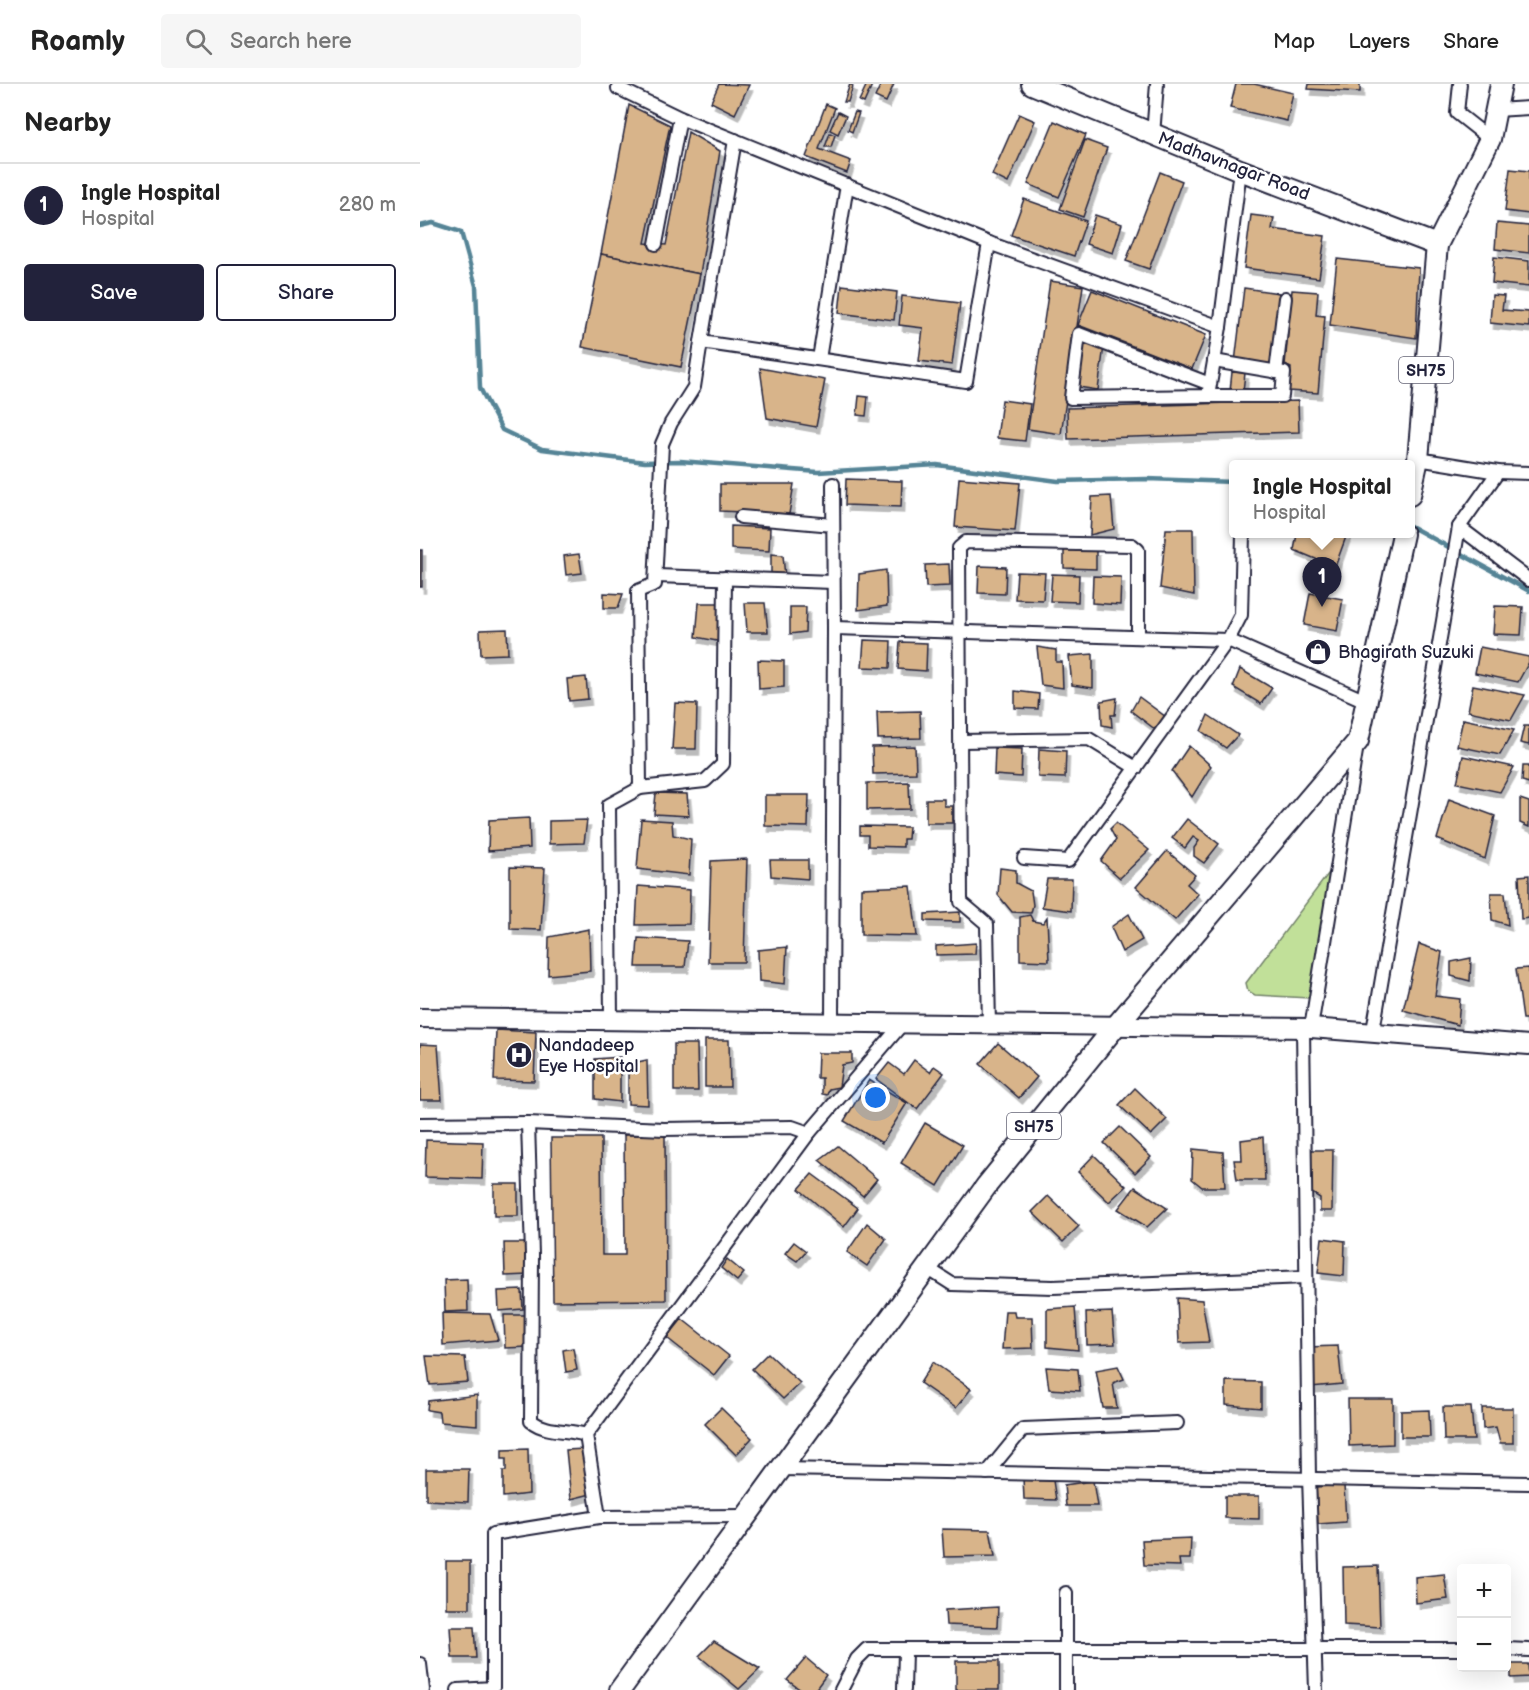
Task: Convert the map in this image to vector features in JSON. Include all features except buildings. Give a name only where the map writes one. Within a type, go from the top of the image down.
[{"type":"main road","name":"SH75","points":[[1415,472],[1437,245],[1490,139],[1500,84]]},
{"type":"main road","name":"Madhavnagar Road","points":[[1037,85],[1240,170],[1437,245]]},
{"type":"main road","name":"SH75","points":[[620,1690],[987,1185],[1115,1027],[1358,741],[1402,542]]},
{"type":"street","points":[[619,84],[618,88],[680,118],[989,243],[1220,327]]},
{"type":"street","points":[[1153,135],[1157,84]]},
{"type":"street","points":[[1460,84],[1457,113],[1490,139]]},
{"type":"street","points":[[1496,110],[1529,108]]},
{"type":"street","points":[[656,244],[680,118]]},
{"type":"street","points":[[640,789],[638,591],[655,584],[662,444],[670,423],[694,387],[735,140]]},
{"type":"street","points":[[1209,390],[1220,327],[1240,170]]},
{"type":"street","points":[[819,359],[847,185]]},
{"type":"street","points":[[701,342],[966,381],[989,243]]},
{"type":"street","points":[[1276,372],[1285,298]]},
{"type":"street","points":[[1209,390],[1079,334],[1071,398],[1209,390],[1282,396],[1284,373],[1214,361]]},
{"type":"street","points":[[1418,459],[1498,472],[1529,473]]},
{"type":"street","points":[[1374,1031],[1459,527],[1498,472]]},
{"type":"street","points":[[832,1021],[833,484]]},
{"type":"street","points":[[741,517],[833,525]]},
{"type":"street","points":[[1459,527],[1529,580]]},
{"type":"street","points":[[1024,858],[1068,861],[1228,640],[1241,615],[1243,538]]},
{"type":"street","points":[[989,1026],[987,924],[961,902],[959,548],[966,542],[1122,543],[1132,545],[1138,550],[1138,637]]},
{"type":"street","points":[[656,576],[833,582]]},
{"type":"street","points":[[611,1018],[609,805],[640,789],[705,781],[723,764],[725,578]]},
{"type":"street","points":[[834,628],[1228,640],[1368,702]]},
{"type":"street","points":[[961,741],[1089,739],[1136,768]]},
{"type":"street","points":[[1316,1690],[1313,1647],[1306,1278],[1307,1029],[1358,741]]},
{"type":"street","points":[[420,1018],[611,1018],[989,1026],[1307,1029],[1374,1031],[1529,1045]]},
{"type":"street","points":[[598,1517],[586,1435],[809,1133],[903,1023]]},
{"type":"street","points":[[420,1124],[528,1123],[664,1129],[792,1126],[809,1133]]},
{"type":"street","points":[[528,1123],[532,1254],[531,1421],[548,1430],[569,1430],[586,1435]]},
{"type":"street","points":[[927,1268],[952,1284],[1042,1287],[1306,1278]]},
{"type":"street","points":[[987,1473],[1023,1429],[1178,1423]]},
{"type":"street","points":[[781,1469],[1529,1483]]},
{"type":"street","points":[[458,1690],[493,1689],[493,1534],[598,1517],[747,1516]]},
{"type":"street","points":[[1066,1593],[1066,1690]]},
{"type":"street","points":[[841,1690],[857,1659],[867,1649],[905,1651],[1313,1647],[1457,1649]]},
{"type":"street","points":[[1511,1649],[1529,1650]]},
{"type":"street","points":[[903,1690],[905,1651]]},
{"type":"street","points":[[420,1664],[423,1690]]},
{"type":"green space","points":[[1342,860],[1345,862],[1317,992],[1309,998],[1255,995],[1248,991],[1246,983],[1337,862]]},
{"type":"waterway","points":[[420,226],[433,223],[461,232],[476,286],[480,388],[502,430],[542,449],[645,462],[680,461],[818,472],[937,465],[1058,481],[1147,479],[1229,482]]},
{"type":"waterway","points":[[1415,529],[1529,591]]},
{"type":"place","name":"Ingle Hospital","points":[[1322,607]]},
{"type":"place","name":"Bhagirath Suzuki","points":[[1318,652]]},
{"type":"place","name":"Nandadeep Eye Hospital","points":[[519,1055]]}]
